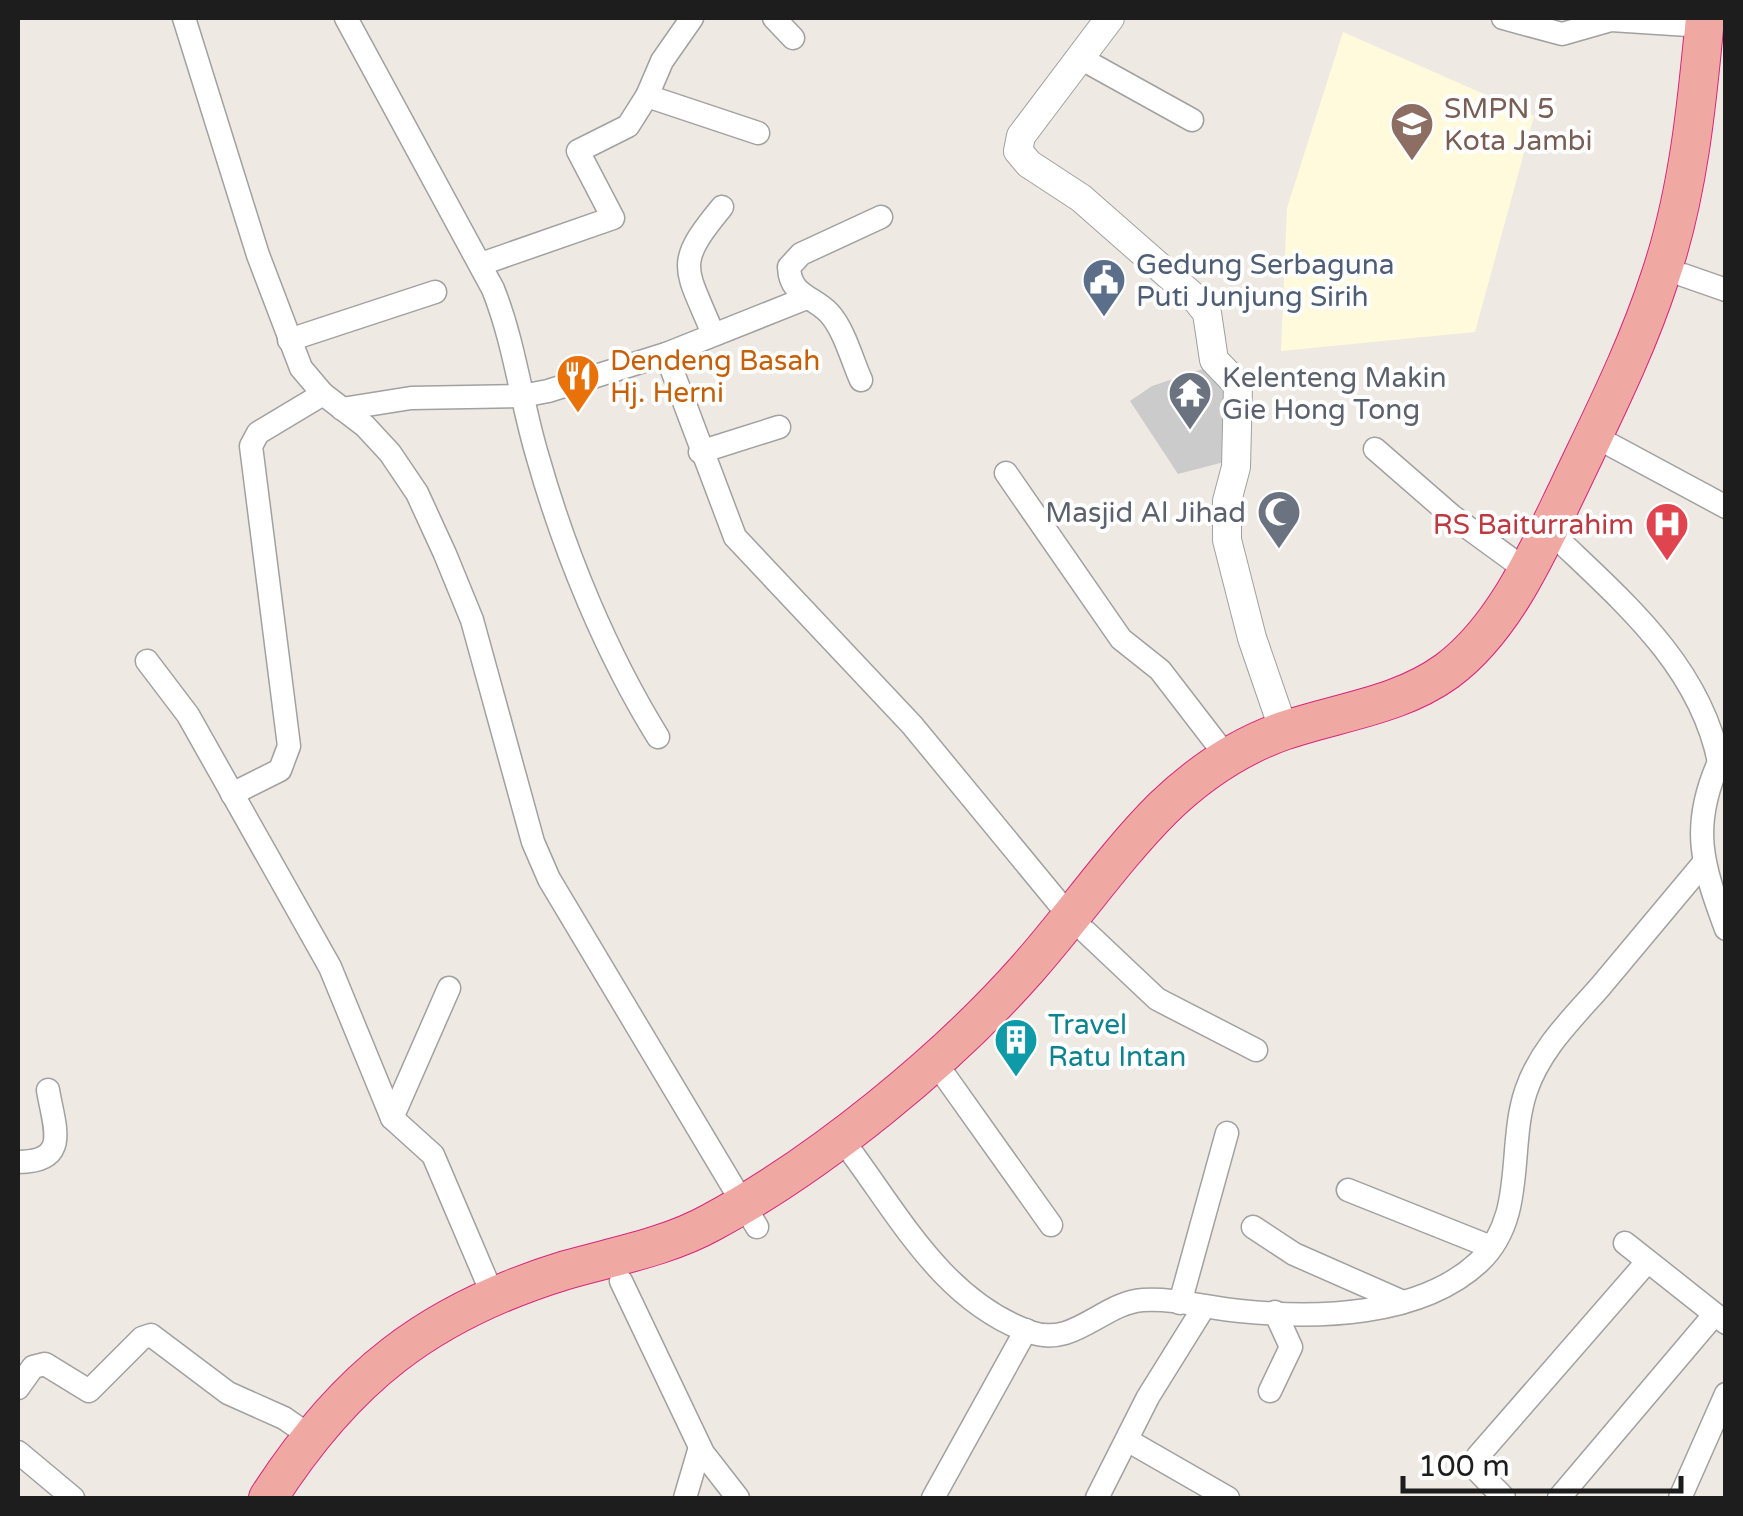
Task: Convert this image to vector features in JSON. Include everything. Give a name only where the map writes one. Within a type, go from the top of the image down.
[{"type":"highway","points":[[268,1498],[310,1436],[388,1356],[494,1298],[561,1272],[750,1216],[815,1155],[978,1021],[1180,822],[1241,774],[1300,749],[1395,720],[1448,694],[1500,642],[1561,542],[1653,352],[1683,275],[1683,237],[1711,20]]},
{"type":"highway","points":[[290,1498],[350,1420],[440,1348],[501,1317],[675,1264],[852,1153],[945,1076],[1041,987],[1078,925],[1164,807],[1227,757],[1284,730],[1390,700],[1450,669],[1477,642],[1526,570],[1636,344],[1683,237]]},
{"type":"street","points":[[184,18],[301,368],[323,394],[378,439],[417,494],[472,620],[533,842],[549,878],[750,1216]]},
{"type":"street","points":[[346,18],[481,264],[509,332],[538,460],[573,555],[613,654],[658,737]]},
{"type":"street","points":[[481,264],[613,218],[578,151],[628,126],[648,96],[662,61],[692,18]]},
{"type":"street","points":[[774,18],[793,38]]},
{"type":"street","points":[[1110,18],[1021,136],[1018,151],[1028,164],[1081,198],[1207,314],[1214,360],[1238,385],[1236,468],[1227,501],[1227,540],[1252,638],[1284,730]]},
{"type":"street","points":[[1503,18],[1562,34],[1611,20],[1711,20]]},
{"type":"street","points":[[1082,58],[1192,120]]},
{"type":"street","points":[[648,96],[758,133]]},
{"type":"street","points":[[713,334],[688,272],[687,256],[722,207]]},
{"type":"street","points":[[860,380],[830,315],[804,299],[790,279],[789,267],[794,259],[881,217]]},
{"type":"street","points":[[1683,275],[1726,290]]},
{"type":"street","points":[[289,340],[435,292]]},
{"type":"street","points":[[342,409],[411,398],[522,396],[666,354],[804,299]]},
{"type":"street","points":[[666,354],[735,537],[912,725],[1078,925],[1157,998],[1256,1050]]},
{"type":"street","points":[[232,794],[280,770],[289,746],[251,446],[258,433],[323,394]]},
{"type":"street","points":[[700,452],[779,427]]},
{"type":"street","points":[[1609,444],[1726,507]]},
{"type":"street","points":[[1375,449],[1452,516],[1526,570]]},
{"type":"street","points":[[1006,472],[1121,639],[1160,670],[1227,757]]},
{"type":"street","points":[[1561,542],[1648,626],[1701,704],[1722,765],[1700,812],[1702,865],[1726,928]]},
{"type":"street","points":[[147,661],[188,715],[330,967],[392,1118],[433,1155],[494,1298]]},
{"type":"street","points":[[852,1153],[949,1280],[978,1306],[1026,1330],[1061,1335],[1132,1301],[1275,1312],[1348,1311],[1403,1302],[1471,1268],[1491,1247],[1511,1206],[1518,1122],[1538,1060],[1702,865]]},
{"type":"street","points":[[392,1118],[448,988]]},
{"type":"street","points":[[945,1076],[1051,1225]]},
{"type":"street","points":[[18,1162],[44,1159],[52,1152],[55,1136],[48,1090]]},
{"type":"street","points":[[1097,1498],[1192,1305],[1228,1133]]},
{"type":"street","points":[[1348,1190],[1491,1247]]},
{"type":"street","points":[[1253,1228],[1294,1254],[1403,1302]]},
{"type":"street","points":[[1559,1498],[1720,1319],[1625,1243]]},
{"type":"street","points":[[1504,1498],[1476,1473],[1473,1466],[1478,1456],[1647,1262]]},
{"type":"street","points":[[621,1281],[700,1446],[738,1498]]},
{"type":"street","points":[[1270,1391],[1291,1346],[1275,1312]]},
{"type":"street","points":[[932,1498],[1026,1330]]},
{"type":"street","points":[[18,1388],[40,1364],[88,1392],[142,1338],[151,1335],[228,1394],[284,1418],[310,1436]]},
{"type":"street","points":[[1680,1498],[1726,1394]]},
{"type":"street","points":[[1126,1440],[1228,1498]]},
{"type":"street","points":[[685,1498],[700,1446]]},
{"type":"street","points":[[22,1455],[62,1493]]},
{"type":"shaded area","name":"SMPN 5 Kota Jambi","points":[[1343,32],[1534,116],[1475,332],[1281,351],[1287,208]]},
{"type":"shaded area","name":"Kelenteng Makin Gie Hong Tong","points":[[1209,367],[1224,376],[1228,461],[1178,474],[1130,401],[1152,386]]},
{"type":"place","name":"SMPN 5 Kota Jambi","points":[[1412,162]]},
{"type":"place","name":"Gedung Serbaguna Puti Junjung Sirih","points":[[1104,318]]},
{"type":"place","name":"Dendeng Basah Hj. Herni","points":[[578,414]]},
{"type":"place","name":"Kelenteng Makin Gie Hong Tong","points":[[1190,431]]},
{"type":"place","name":"Masjid Al Jihad","points":[[1279,550]]},
{"type":"place","name":"RS Baiturrahim","points":[[1667,562]]},
{"type":"place","name":"Travel Ratu Intan","points":[[1016,1078]]}]
